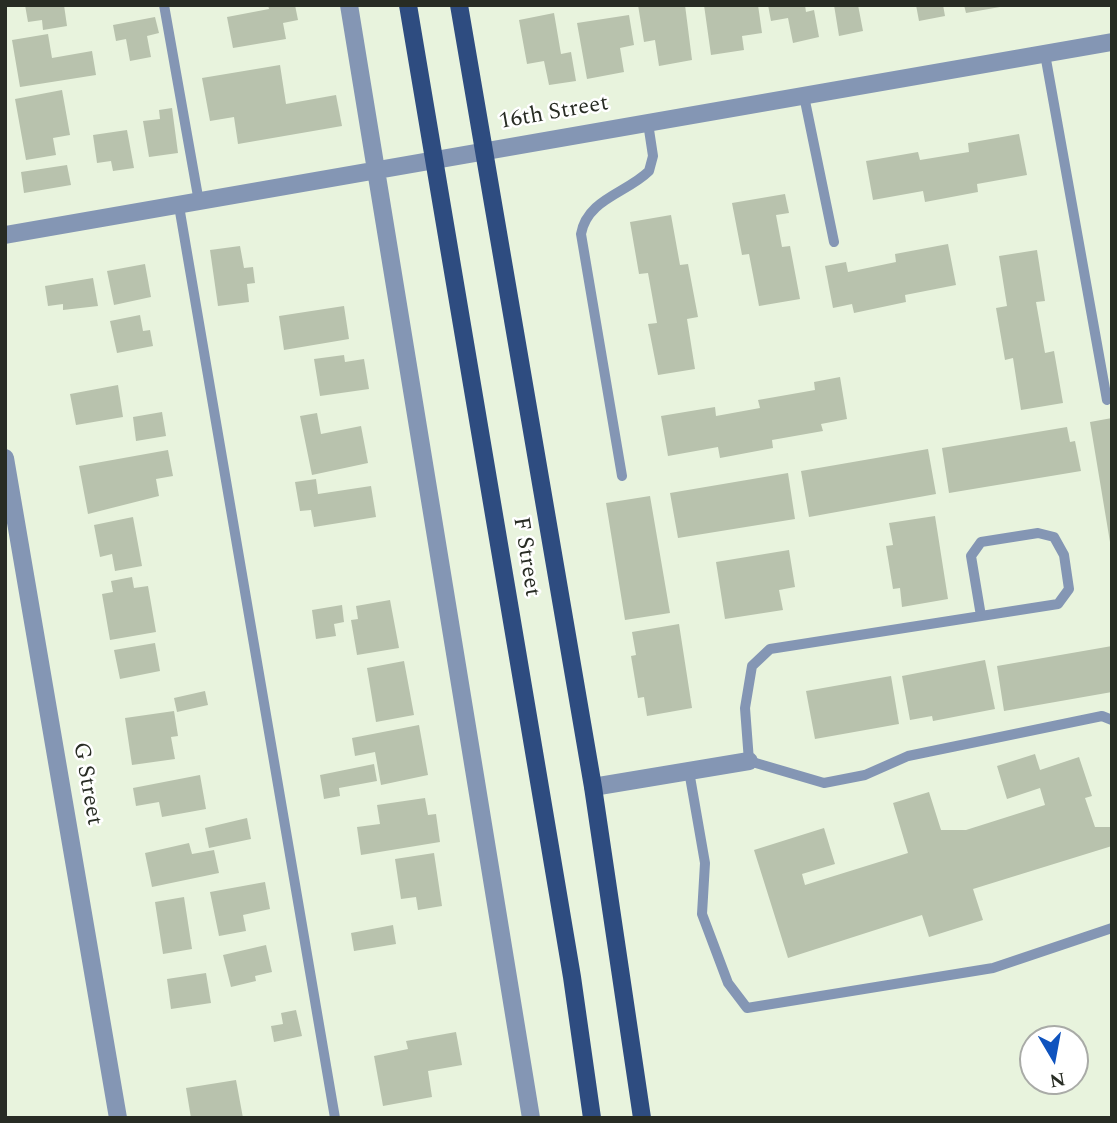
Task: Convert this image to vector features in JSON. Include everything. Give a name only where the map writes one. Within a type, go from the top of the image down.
[{"type":"main road","name":"F Street","points":[[408,5],[572,977],[592,1118]]},
{"type":"main road","name":"F Street","points":[[459,5],[593,787],[642,1118]]},
{"type":"street","points":[[349,5],[531,1118]]},
{"type":"street","name":"16th Street","points":[[5,235],[1112,42]]},
{"type":"street","name":"G Street","points":[[5,457],[118,1118]]},
{"type":"street","points":[[593,787],[749,761]]},
{"type":"lane","points":[[164,5],[199,202]]},
{"type":"lane","points":[[1045,54],[1107,400]]},
{"type":"lane","points":[[804,96],[834,242]]},
{"type":"lane","points":[[622,476],[581,234],[586,216],[649,171],[653,156],[648,123]]},
{"type":"lane","points":[[179,206],[335,1118]]},
{"type":"lane","points":[[981,616],[971,556],[981,542],[1038,533],[1054,537],[1064,555],[1069,589],[1058,604],[770,649],[752,666],[746,708],[749,761],[824,783],[865,775],[908,756],[1101,716],[1112,720]]},
{"type":"lane","points":[[689,771],[705,863],[702,914],[728,983],[747,1008],[993,968],[1112,928]]},
{"type":"building","points":[[25,5],[64,5],[67,26],[43,30],[42,20],[28,22]]},
{"type":"building","points":[[268,5],[295,5],[298,20],[283,23],[286,39],[233,48],[227,17],[269,9]]},
{"type":"building","points":[[638,5],[685,5],[692,60],[659,66],[655,40],[644,42]]},
{"type":"building","points":[[704,5],[758,5],[762,33],[742,36],[744,50],[711,55]]},
{"type":"building","points":[[768,5],[805,5],[806,12],[814,10],[819,37],[793,43],[788,18],[771,21]]},
{"type":"building","points":[[834,5],[858,5],[863,31],[839,36]]},
{"type":"building","points":[[916,5],[943,5],[945,16],[919,21]]},
{"type":"building","points":[[964,5],[1000,5],[1000,7],[966,13]]},
{"type":"building","points":[[554,13],[561,54],[571,52],[576,81],[549,85],[544,61],[527,64],[519,20]]},
{"type":"building","points":[[629,15],[634,45],[620,48],[624,72],[587,79],[577,23]]},
{"type":"building","points":[[155,17],[159,33],[147,36],[151,57],[130,61],[126,39],[116,41],[113,25]]},
{"type":"building","points":[[48,34],[52,58],[92,51],[96,75],[20,87],[12,40]]},
{"type":"building","points":[[280,65],[286,104],[336,95],[342,126],[238,144],[234,117],[210,121],[202,78]]},
{"type":"building","points":[[62,90],[70,135],[53,138],[56,155],[26,160],[15,99]]},
{"type":"building","points":[[172,108],[178,153],[149,157],[143,121],[160,119],[159,110]]},
{"type":"building","points":[[127,130],[134,168],[113,171],[111,161],[97,163],[93,135]]},
{"type":"building","points":[[1019,134],[1027,175],[977,184],[978,192],[925,202],[923,191],[873,200],[866,161],[918,152],[920,160],[969,152],[968,143]]},
{"type":"building","points":[[67,165],[71,185],[24,193],[21,172]]},
{"type":"building","points":[[785,194],[789,213],[776,215],[782,247],[790,246],[800,299],[759,306],[749,254],[742,255],[732,203]]},
{"type":"building","points":[[671,215],[680,265],[688,264],[698,317],[687,319],[695,369],[658,375],[648,324],[657,323],[648,273],[639,274],[630,222]]},
{"type":"building","points":[[948,244],[956,285],[905,295],[906,302],[854,313],[852,304],[833,308],[825,266],[846,262],[848,272],[896,262],[895,254]]},
{"type":"building","points":[[240,246],[244,268],[253,267],[255,283],[247,284],[249,302],[218,306],[210,250]]},
{"type":"building","points":[[1037,250],[1045,301],[1036,302],[1045,353],[1054,351],[1063,403],[1021,410],[1013,358],[1005,360],[996,308],[1007,306],[999,256]]},
{"type":"building","points":[[145,264],[151,297],[114,305],[107,271]]},
{"type":"building","points":[[93,278],[98,306],[63,310],[63,304],[48,306],[45,286]]},
{"type":"building","points":[[344,306],[349,339],[284,350],[279,316]]},
{"type":"building","points":[[140,315],[143,331],[150,330],[153,346],[117,353],[110,321]]},
{"type":"building","points":[[344,355],[345,362],[364,359],[369,389],[320,396],[314,359]]},
{"type":"building","points":[[840,377],[847,419],[821,424],[823,431],[772,440],[773,448],[720,458],[718,447],[668,456],[661,416],[715,407],[716,416],[760,408],[758,400],[815,390],[814,382]]},
{"type":"building","points":[[118,385],[123,417],[76,425],[70,394]]},
{"type":"building","points":[[162,412],[166,436],[136,441],[133,417]]},
{"type":"building","points":[[317,413],[321,434],[361,426],[368,463],[312,475],[300,416]]},
{"type":"building","points":[[1112,418],[1112,542],[1110,542],[1090,422]]},
{"type":"building","points":[[1067,427],[1070,442],[1075,441],[1081,471],[949,493],[942,448]]},
{"type":"building","points":[[928,449],[936,494],[809,517],[801,471]]},
{"type":"building","points":[[168,450],[173,476],[156,479],[159,496],[88,514],[79,466]]},
{"type":"building","points":[[788,473],[795,519],[678,538],[670,493]]},
{"type":"building","points":[[316,479],[318,494],[371,486],[376,517],[314,527],[311,510],[300,511],[295,482]]},
{"type":"building","points":[[650,496],[670,613],[625,620],[606,503]]},
{"type":"building","points":[[935,516],[948,599],[902,607],[900,588],[893,589],[886,546],[893,545],[889,523]]},
{"type":"building","points":[[133,517],[142,566],[115,571],[112,554],[100,557],[94,525]]},
{"type":"building","points":[[789,550],[795,587],[779,590],[783,610],[725,619],[716,562]]},
{"type":"building","points":[[132,577],[134,588],[148,586],[156,632],[110,640],[102,594],[113,592],[111,581]]},
{"type":"building","points":[[390,600],[399,648],[357,655],[351,620],[358,619],[356,606]]},
{"type":"building","points":[[342,605],[344,622],[334,624],[336,636],[316,639],[312,610]]},
{"type":"building","points":[[679,624],[692,708],[647,716],[644,697],[638,698],[631,656],[636,655],[632,632]]},
{"type":"building","points":[[155,643],[160,671],[120,679],[114,650]]},
{"type":"building","points":[[1112,646],[1112,692],[1004,711],[997,666]]},
{"type":"building","points":[[985,660],[995,709],[933,721],[932,716],[910,720],[902,676]]},
{"type":"building","points":[[404,661],[414,715],[376,722],[367,668]]},
{"type":"building","points":[[891,676],[899,724],[815,739],[806,691]]},
{"type":"building","points":[[205,691],[208,705],[177,712],[174,698]]},
{"type":"building","points":[[174,711],[178,736],[171,737],[175,759],[132,765],[125,718]]},
{"type":"building","points":[[419,725],[428,775],[381,785],[375,752],[355,756],[352,738]]},
{"type":"building","points":[[1035,754],[1040,770],[1079,757],[1092,796],[1085,798],[1095,827],[1111,827],[1112,846],[973,889],[983,920],[929,937],[922,915],[788,958],[754,850],[824,828],[835,864],[802,874],[805,885],[908,853],[893,803],[929,792],[941,830],[966,830],[1045,805],[1040,788],[1007,799],[997,766]]},
{"type":"building","points":[[374,764],[377,781],[339,788],[340,796],[324,799],[320,775]]},
{"type":"building","points":[[200,775],[206,809],[162,817],[159,802],[136,806],[133,788]]},
{"type":"building","points":[[425,798],[428,815],[436,814],[440,842],[361,855],[357,827],[380,824],[377,805]]},
{"type":"building","points":[[247,818],[251,839],[209,848],[205,828]]},
{"type":"building","points":[[189,843],[192,854],[214,850],[219,873],[152,887],[145,853]]},
{"type":"building","points":[[434,853],[442,906],[418,910],[416,897],[401,899],[395,859]]},
{"type":"building","points":[[265,882],[270,909],[243,915],[246,931],[219,936],[210,892]]},
{"type":"building","points":[[184,897],[192,949],[163,954],[155,902]]},
{"type":"building","points":[[393,925],[396,944],[354,951],[351,933]]},
{"type":"building","points":[[266,945],[272,972],[255,976],[256,981],[231,987],[223,955]]},
{"type":"building","points":[[206,973],[211,1003],[171,1009],[167,979]]},
{"type":"building","points":[[296,1010],[302,1036],[274,1042],[271,1026],[283,1024],[281,1013]]},
{"type":"building","points":[[456,1032],[462,1065],[428,1071],[432,1097],[383,1106],[374,1056],[408,1049],[406,1041]]},
{"type":"building","points":[[236,1080],[243,1118],[191,1118],[186,1088]]}]
